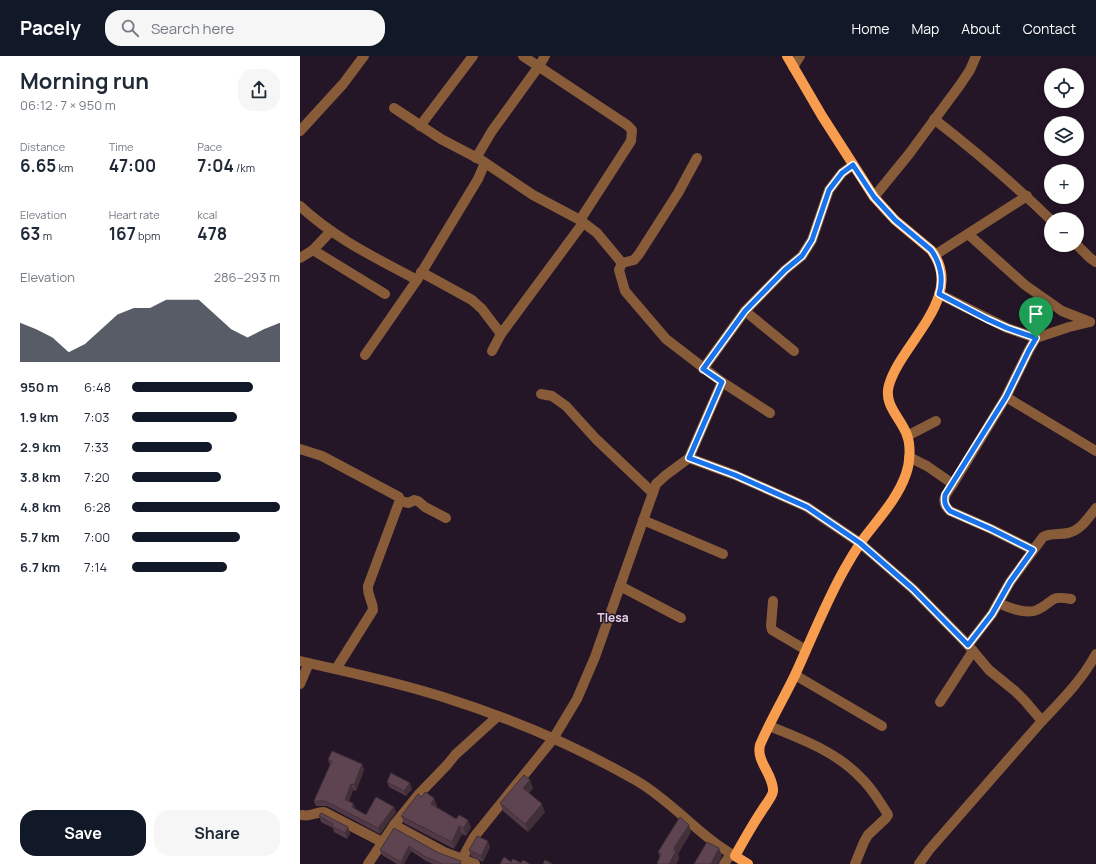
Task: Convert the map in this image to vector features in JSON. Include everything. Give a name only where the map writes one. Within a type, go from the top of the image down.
[{"type":"main road","points":[[748,864],[733,855],[772,795],[773,789],[758,750],[836,584],[860,543],[893,501],[906,473],[909,457],[907,436],[890,404],[888,395],[889,386],[895,372],[934,309],[941,288],[939,264],[935,255],[895,220],[874,197],[787,56]]},
{"type":"street","points":[[300,131],[343,84],[364,56]]},
{"type":"street","points":[[420,126],[473,56]]},
{"type":"street","points":[[492,351],[502,334],[582,222],[631,141],[632,130],[627,125],[523,56]]},
{"type":"street","points":[[476,158],[492,131],[545,56]]},
{"type":"street","points":[[793,67],[800,56]]},
{"type":"street","points":[[874,197],[909,154],[960,85],[970,70],[976,56]]},
{"type":"street","points":[[394,108],[441,139],[485,163],[533,195],[582,222],[597,233],[622,263]]},
{"type":"street","points":[[934,119],[1027,196],[1044,213]]},
{"type":"street","points":[[622,263],[634,260],[639,254],[678,193],[697,158]]},
{"type":"street","points":[[365,355],[419,276],[478,179],[485,163]]},
{"type":"street","points":[[703,369],[745,311],[785,270],[802,256],[812,240],[829,190],[842,173],[853,165]]},
{"type":"street","points":[[935,255],[1027,196]]},
{"type":"street","points":[[300,206],[311,217],[330,231],[364,251],[472,300],[482,309],[502,334]]},
{"type":"street","points":[[300,258],[313,250],[330,231]]},
{"type":"street","points":[[968,234],[1025,285],[1062,311],[1093,323]]},
{"type":"street","points":[[313,250],[385,294]]},
{"type":"street","points":[[1084,252],[1096,262]]},
{"type":"street","points":[[622,263],[619,270],[625,290],[666,340],[703,369],[770,413]]},
{"type":"street","points":[[939,294],[1000,325],[1036,338],[1069,327],[1093,323]]},
{"type":"street","points":[[745,311],[794,351]]},
{"type":"street","points":[[1033,550],[950,511],[945,507],[944,501],[945,495],[1006,397],[1036,338]]},
{"type":"street","points":[[462,859],[474,837],[553,739],[577,699],[586,681],[653,494],[660,480],[689,458],[722,382]]},
{"type":"street","points":[[541,394],[552,396],[566,406],[653,494]]},
{"type":"street","points":[[1006,397],[1096,451]]},
{"type":"street","points":[[907,436],[936,421]]},
{"type":"street","points":[[300,449],[322,456],[399,497],[400,501],[409,503],[414,500],[418,501],[425,507],[446,518]]},
{"type":"street","points":[[909,457],[927,466],[953,484]]},
{"type":"street","points":[[689,458],[735,475],[807,507],[860,543],[913,589],[971,648],[989,670],[1015,690],[1042,721]]},
{"type":"street","points":[[336,669],[373,610],[372,602],[368,593],[368,586],[400,501]]},
{"type":"street","points":[[940,702],[1010,582],[1043,537],[1049,534],[1068,533],[1078,529],[1096,508]]},
{"type":"street","points":[[643,520],[723,554]]},
{"type":"street","points":[[620,586],[681,618]]},
{"type":"street","points":[[998,603],[1023,611],[1036,610],[1053,599],[1059,597],[1071,599]]},
{"type":"street","points":[[773,601],[772,630],[806,650]]},
{"type":"street","points":[[919,864],[929,850],[1042,721],[1074,687],[1092,671],[1096,654]]},
{"type":"street","points":[[300,684],[305,662],[402,685],[444,697],[522,725],[637,781],[672,806],[716,843],[733,855],[724,864]]},
{"type":"street","points":[[794,675],[882,726]]},
{"type":"street","points":[[368,864],[394,825],[419,794],[447,765],[455,754],[498,716]]},
{"type":"street","points":[[769,726],[803,740],[850,767],[876,796],[887,813],[886,818],[868,835],[855,864]]},
{"type":"street","points":[[302,815],[310,817],[320,812],[329,814],[382,842]]},
{"type":"street","points":[[394,825],[444,852],[475,864]]},
{"type":"building","points":[[332,751],[362,764],[354,785],[351,784],[345,800],[353,803],[352,807],[366,815],[376,797],[394,807],[378,828],[325,801],[314,801],[332,761],[328,760]]},
{"type":"building","points":[[391,773],[410,783],[404,791],[387,782]]},
{"type":"building","points":[[524,775],[530,780],[523,788],[542,804],[525,824],[500,803]]},
{"type":"building","points":[[425,792],[434,798],[431,804],[456,819],[459,815],[468,820],[464,828],[459,826],[452,842],[401,816],[418,794],[422,797]]},
{"type":"building","points":[[321,813],[348,827],[345,833],[332,826],[333,824],[319,816]]},
{"type":"building","points":[[680,817],[689,825],[675,846],[674,850],[676,851],[669,864],[657,864],[661,854],[658,852]]},
{"type":"building","points":[[394,828],[439,853],[461,861],[460,864],[442,864],[424,856],[409,846],[401,862],[380,850]]},
{"type":"building","points":[[477,836],[488,841],[481,856],[469,850]]},
{"type":"building","points":[[707,842],[719,848],[711,864],[694,864]]},
{"type":"building","points":[[504,857],[511,862],[513,859],[521,863],[523,860],[530,864],[500,864]]},
{"type":"building","points":[[545,860],[552,864],[543,864]]},
{"type":"district","name":"Tlesa","points":[[613,618]]},
{"type":"route","points":[[853,165],[874,197],[895,220],[935,255],[939,264],[941,275],[941,288],[939,294],[987,319],[1036,338],[994,418],[945,495],[945,507],[950,511],[1033,550],[1010,582],[992,614],[968,645],[913,589],[860,543],[807,507],[735,475],[689,458],[722,382],[703,369],[745,311],[785,270],[802,256],[812,240],[829,190],[842,173],[853,165]]}]
